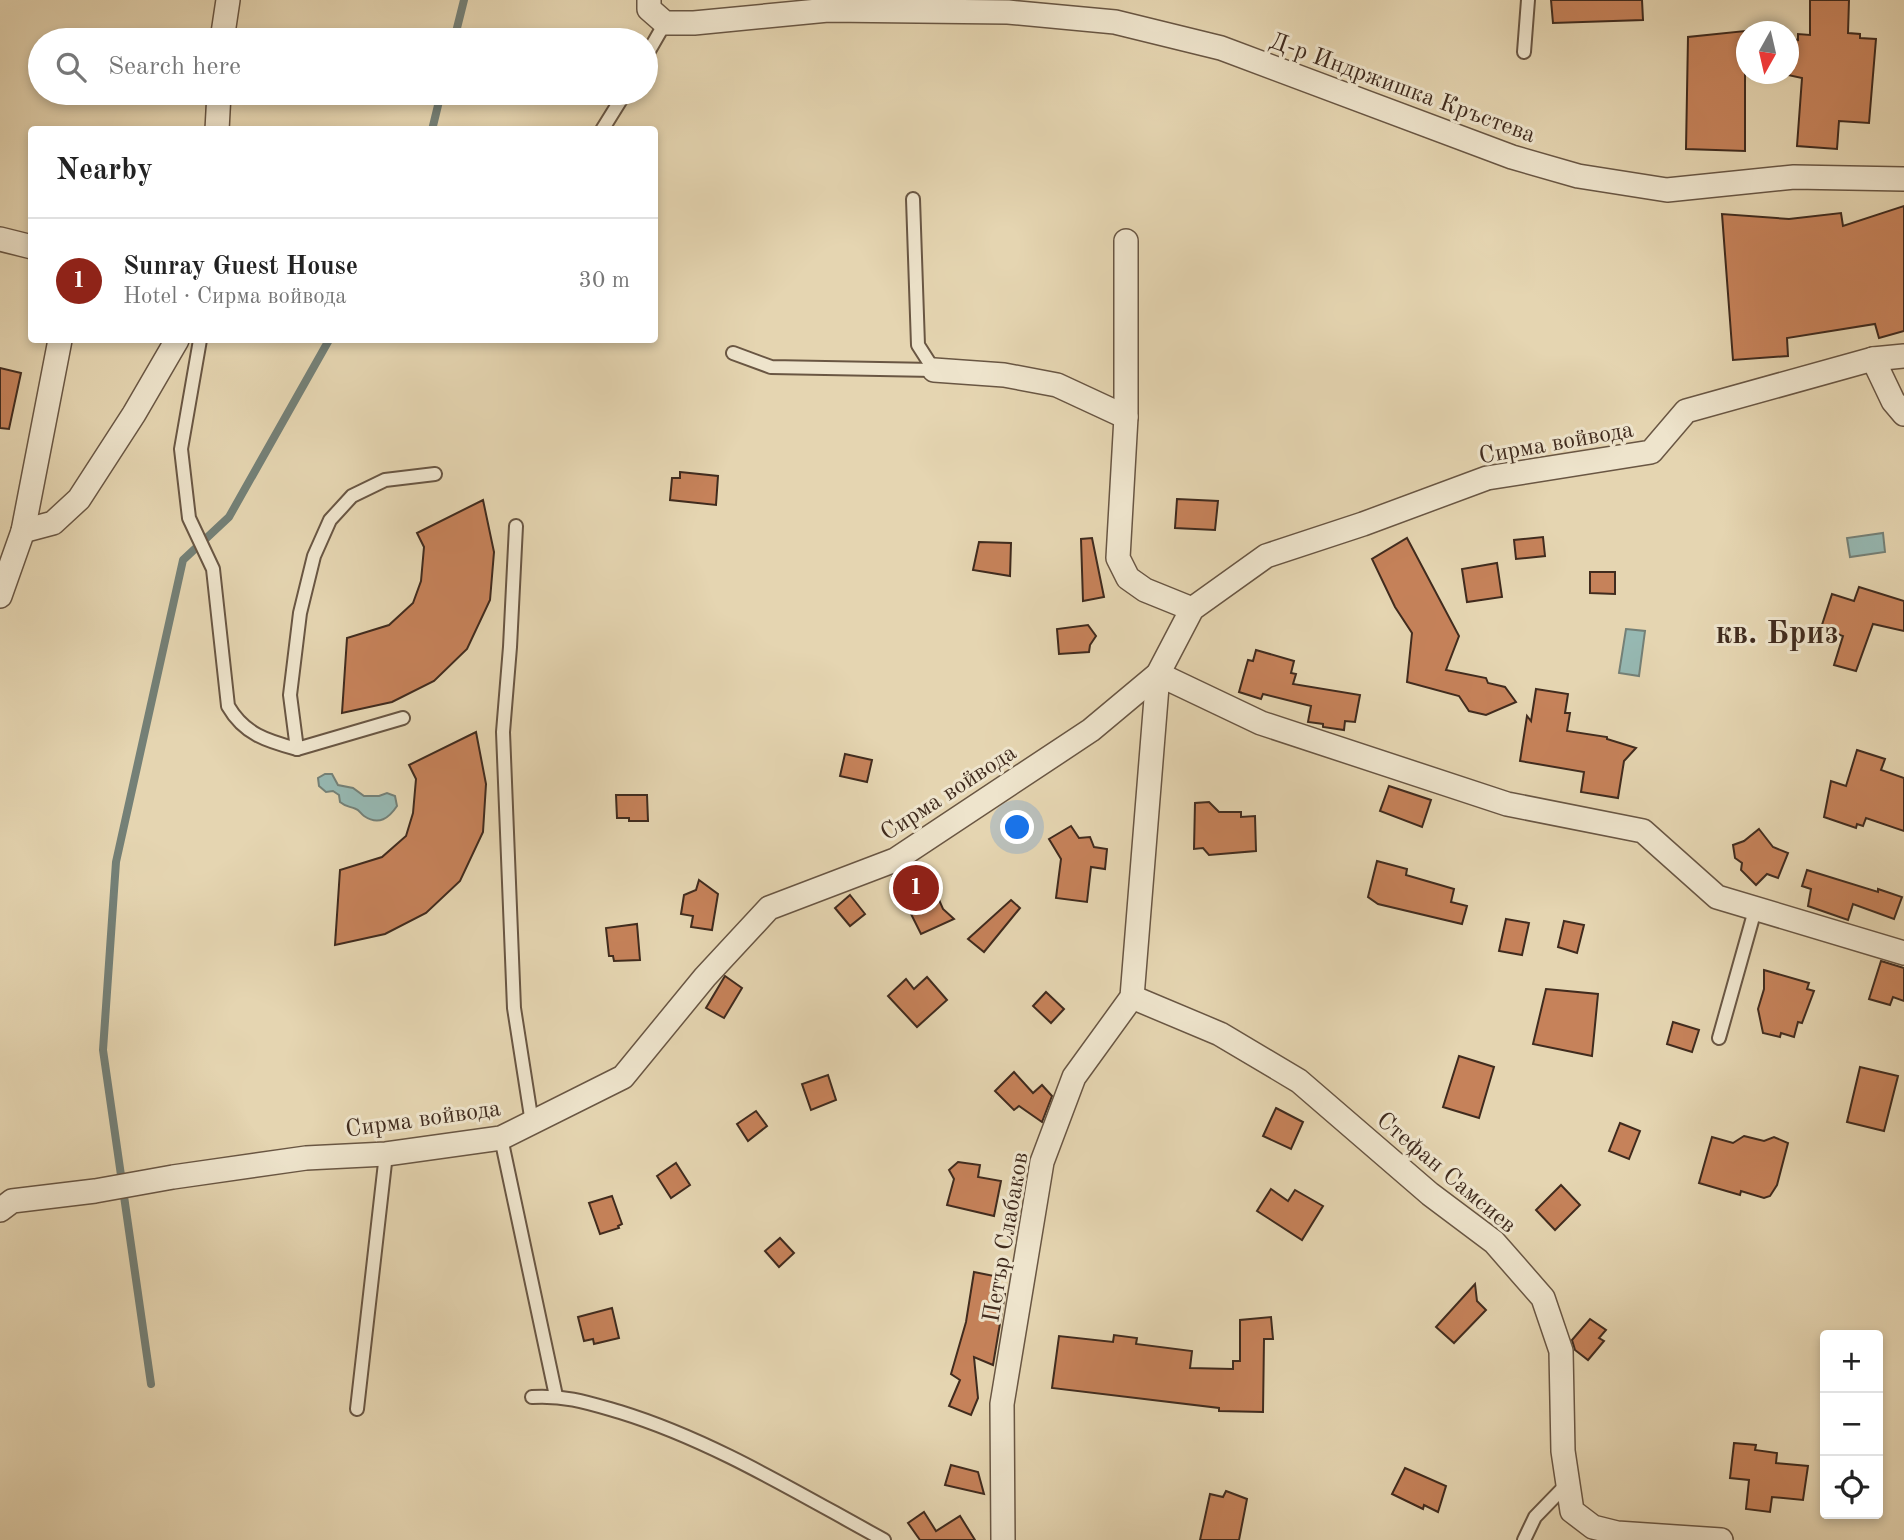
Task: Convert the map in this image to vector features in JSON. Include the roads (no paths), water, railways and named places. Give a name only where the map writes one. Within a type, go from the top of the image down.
[{"type":"street","points":[[224,28],[228,0]]},
{"type":"street","points":[[649,0],[649,9],[665,23]]},
{"type":"street","name":"Д-р Индржишка Кръстева","points":[[665,23],[694,23],[828,10],[1008,12],[1115,22],[1221,48],[1512,157],[1578,176],[1667,190],[1794,177],[1904,179]]},
{"type":"street","points":[[216,126],[218,105]]},
{"type":"street","points":[[0,239],[28,246]]},
{"type":"street","points":[[1126,241],[1126,416],[1118,558],[1128,578],[1136,584],[1192,609]]},
{"type":"street","points":[[0,596],[23,531],[59,343]]},
{"type":"street","points":[[23,531],[53,523],[79,499],[134,414],[175,343]]},
{"type":"street","name":"Сирма войвода","points":[[0,1210],[12,1201],[95,1191],[306,1158],[386,1154],[501,1139],[623,1077],[705,978],[769,908],[895,860],[1091,730],[1158,674],[1192,609],[1266,556],[1363,524],[1487,478],[1651,452],[1686,411],[1873,359],[1904,356]]},
{"type":"street","points":[[1873,359],[1893,401],[1904,414]]},
{"type":"street","points":[[934,370],[1004,375],[1057,386],[1126,416]]},
{"type":"street","points":[[1132,997],[1158,674],[1261,723],[1507,804],[1643,831],[1717,897],[1904,953]]},
{"type":"street","name":"Стефан Самсиев","points":[[1132,997],[1220,1034],[1299,1081],[1430,1195],[1494,1242],[1542,1298],[1561,1351],[1563,1451],[1572,1511],[1592,1527],[1616,1533],[1721,1540]]},
{"type":"street","name":"Петър Слабаков","points":[[1003,1540],[1002,1404],[1042,1162],[1074,1077],[1132,997]]},
{"type":"lane","points":[[1524,52],[1528,0]]},
{"type":"lane","points":[[658,36],[665,23]]},
{"type":"lane","points":[[604,126],[618,105]]},
{"type":"lane","points":[[913,199],[918,345],[934,370]]},
{"type":"lane","points":[[199,343],[181,449],[189,518],[213,569],[228,706],[237,721],[266,741],[297,749],[403,718]]},
{"type":"lane","points":[[733,353],[771,367],[934,370]]},
{"type":"lane","points":[[297,749],[290,695],[300,613],[314,556],[330,520],[352,496],[385,480],[435,474]]},
{"type":"lane","points":[[516,526],[503,732],[514,1008],[532,1123]]},
{"type":"lane","points":[[1719,1038],[1755,910]]},
{"type":"lane","points":[[501,1139],[556,1396]]},
{"type":"lane","points":[[356,1409],[386,1154]]},
{"type":"lane","points":[[532,1397],[572,1398],[642,1419],[708,1446],[884,1540]]},
{"type":"lane","points":[[1524,1540],[1535,1517],[1567,1485]]},
{"type":"water","points":[[1883,533],[1885,552],[1850,557],[1847,538]]},
{"type":"water","points":[[1626,629],[1645,631],[1639,676],[1619,673]]},
{"type":"water","points":[[332,774],[338,785],[353,788],[364,796],[387,793],[395,796],[397,806],[383,819],[369,819],[340,802],[339,795],[333,791],[326,792],[319,786],[318,778]]},
{"type":"waterway","points":[[457,28],[464,0]]},
{"type":"waterway","points":[[433,126],[438,105]]},
{"type":"waterway","points":[[151,1384],[103,1050],[116,862],[183,560],[229,517],[327,343]]},
{"type":"place","name":"Sunray Guest House","points":[[916,888]]},
{"type":"district","name":"кв. Бриз","points":[[1777,632]]}]
